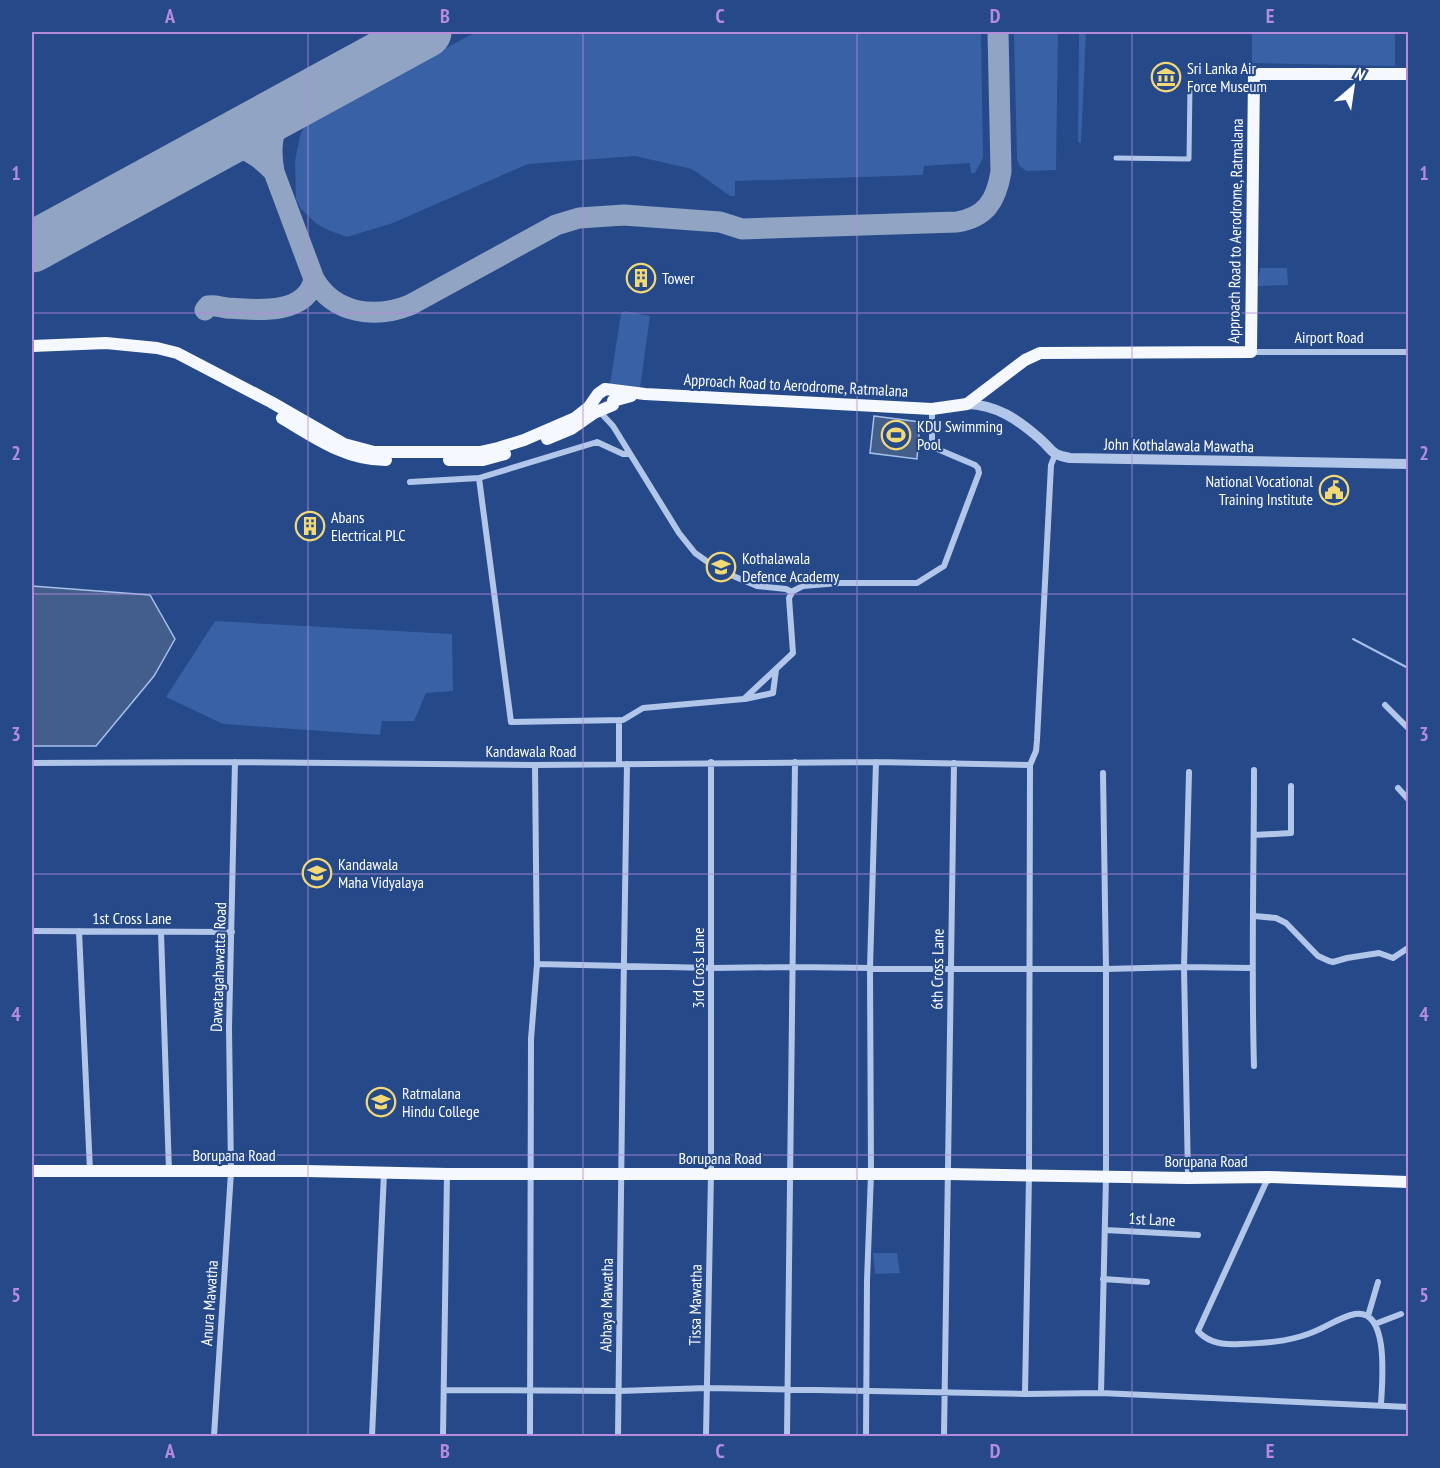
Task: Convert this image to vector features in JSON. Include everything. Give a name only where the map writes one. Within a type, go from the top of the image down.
[{"type":"main road","name":"Approach Road to Aerodrome, Ratmalana","points":[[612,399],[645,394],[932,409],[967,404],[1025,360],[1040,353],[1251,352],[1254,74],[1408,74]]},
{"type":"main road","points":[[32,346],[79,343],[130,344],[177,353],[344,444],[374,452],[480,452],[498,448],[594,411],[612,399],[605,389],[598,394],[594,411]]},
{"type":"main road","name":"Borupana Road","points":[[32,1171],[948,1174],[1106,1178],[1268,1177],[1408,1182]]},
{"type":"street","points":[[1116,158],[1189,159],[1190,85]]},
{"type":"street","name":"Airport Road","points":[[1251,352],[1408,352]]},
{"type":"street","points":[[612,399],[613,426]]},
{"type":"street","points":[[967,404],[988,406],[1009,415],[1031,431],[1055,455],[1051,465],[1037,740],[1030,765],[1029,1176],[1025,1394]]},
{"type":"street","points":[[744,699],[793,653],[789,602],[792,592],[803,586],[816,585],[917,583],[944,566],[979,473],[975,465],[934,448],[932,445],[932,409]]},
{"type":"street","points":[[594,411],[613,426],[687,544],[706,563],[757,586],[786,589],[792,592]]},
{"type":"street","points":[[410,482],[479,478],[597,442],[623,454],[630,454]]},
{"type":"street","name":"John Kothalawala Mawatha","points":[[1055,455],[1082,458],[1408,464]]},
{"type":"street","points":[[479,478],[511,722],[619,720],[627,719],[643,708],[744,699],[773,693],[776,669]]},
{"type":"street","points":[[1385,705],[1408,728]]},
{"type":"street","name":"Abhaya Mawatha","points":[[618,1437],[625,965],[623,764],[619,720]]},
{"type":"street","name":"Kandawala Road","points":[[32,763],[235,762],[535,765],[876,762],[1030,765]]},
{"type":"street","name":"Dawatagahawatta Road","points":[[231,1172],[229,1028],[235,762]]},
{"type":"street","name":"3rd Cross Lane","points":[[711,762],[711,1174]]},
{"type":"street","points":[[787,1437],[795,762]]},
{"type":"street","points":[[866,1437],[871,1174],[870,968],[876,762]]},
{"type":"street","name":"6th Cross Lane","points":[[944,1437],[954,763]]},
{"type":"street","points":[[530,1437],[531,1039],[537,964],[535,765]]},
{"type":"street","points":[[1254,770],[1252,968],[1254,1066]]},
{"type":"street","points":[[1188,1178],[1184,967],[1189,772]]},
{"type":"street","points":[[1101,1393],[1106,1178],[1103,773]]},
{"type":"street","points":[[1254,835],[1291,833],[1291,786]]},
{"type":"street","points":[[1398,788],[1408,799]]},
{"type":"street","points":[[1254,916],[1276,918],[1286,923],[1318,956],[1333,962],[1369,954],[1393,958],[1408,948]]},
{"type":"street","name":"1st Cross Lane","points":[[32,931],[232,932]]},
{"type":"street","points":[[80,931],[90,1172]]},
{"type":"street","points":[[161,932],[169,1172]]},
{"type":"street","points":[[537,964],[711,969],[794,967],[1252,968]]},
{"type":"street","name":"Anura Mawatha","points":[[214,1437],[231,1172]]},
{"type":"street","points":[[372,1437],[384,1173]]},
{"type":"street","points":[[444,1437],[447,1174]]},
{"type":"street","name":"Tissa Mawatha","points":[[706,1437],[711,1174]]},
{"type":"street","points":[[1268,1177],[1198,1327],[1200,1334],[1212,1341],[1230,1345],[1282,1342],[1309,1334],[1354,1314],[1368,1316],[1375,1324],[1383,1352],[1381,1404]]},
{"type":"street","name":"1st Lane","points":[[1105,1230],[1198,1235]]},
{"type":"street","points":[[1103,1279],[1147,1282]]},
{"type":"street","points":[[1368,1316],[1378,1282]]},
{"type":"street","points":[[1375,1324],[1401,1314]]},
{"type":"street","points":[[445,1390],[619,1391],[707,1388],[1025,1394],[1101,1393],[1408,1407]]},
{"type":"shaded area","points":[[476,32],[981,32],[983,158],[975,173],[971,173],[970,163],[924,166],[923,175],[735,181],[735,196],[730,196],[692,169],[635,156],[528,164],[393,223],[347,237],[317,224],[301,209],[296,199],[295,161],[300,136],[306,123]]},
{"type":"shaded area","points":[[1014,32],[1058,32],[1056,170],[1026,171],[1019,165],[1017,159]]},
{"type":"shaded area","points":[[1079,32],[1086,32],[1081,143],[1078,142]]},
{"type":"shaded area","points":[[1252,32],[1395,32],[1395,66],[1252,63]]},
{"type":"shaded area","points":[[1260,268],[1287,268],[1288,285],[1257,286]]},
{"type":"shaded area","points":[[624,311],[650,316],[640,388],[610,384],[621,314]]},
{"type":"shaded area","name":"KDU Swimming Pool","points":[[874,416],[920,422],[917,459],[870,453]]},
{"type":"shaded area","points":[[32,586],[150,595],[175,639],[154,676],[96,746],[32,746]]},
{"type":"shaded area","points":[[215,621],[452,634],[453,691],[426,693],[414,721],[382,721],[380,735],[223,724],[166,697]]},
{"type":"shaded area","points":[[873,1253],[897,1253],[900,1273],[875,1274]]},
{"type":"waterway","points":[[1353,639],[1408,668]]},
{"type":"taxiway","points":[[201,154],[231,147],[245,150],[264,162],[274,172],[314,279],[322,291],[344,306],[356,310],[383,312],[410,305],[556,225],[579,218],[624,215],[720,222],[742,229],[967,220],[982,212],[993,199],[1001,172],[998,32]]},
{"type":"taxiway","points":[[274,172],[272,149],[275,132],[285,116],[301,100]]},
{"type":"taxiway","points":[[205,310],[208,306],[265,309],[291,305],[309,291],[314,279]]},
{"type":"runway","points":[[32,247],[426,32]]},
{"type":"place","name":"Sri Lanka Air Force Museum","points":[[1166,77]]},
{"type":"place","name":"Tower","points":[[641,278]]},
{"type":"place","name":"KDU Swimming Pool","points":[[896,435]]},
{"type":"place","name":"National Vocational Training Institute","points":[[1334,490]]},
{"type":"place","name":"Abans Electrical PLC","points":[[310,526]]},
{"type":"place","name":"Kothalawala Defence Academy","points":[[721,567]]},
{"type":"place","name":"Kandawala Maha Vidyalaya","points":[[317,873]]},
{"type":"place","name":"Ratmalana Hindu College","points":[[381,1102]]}]
